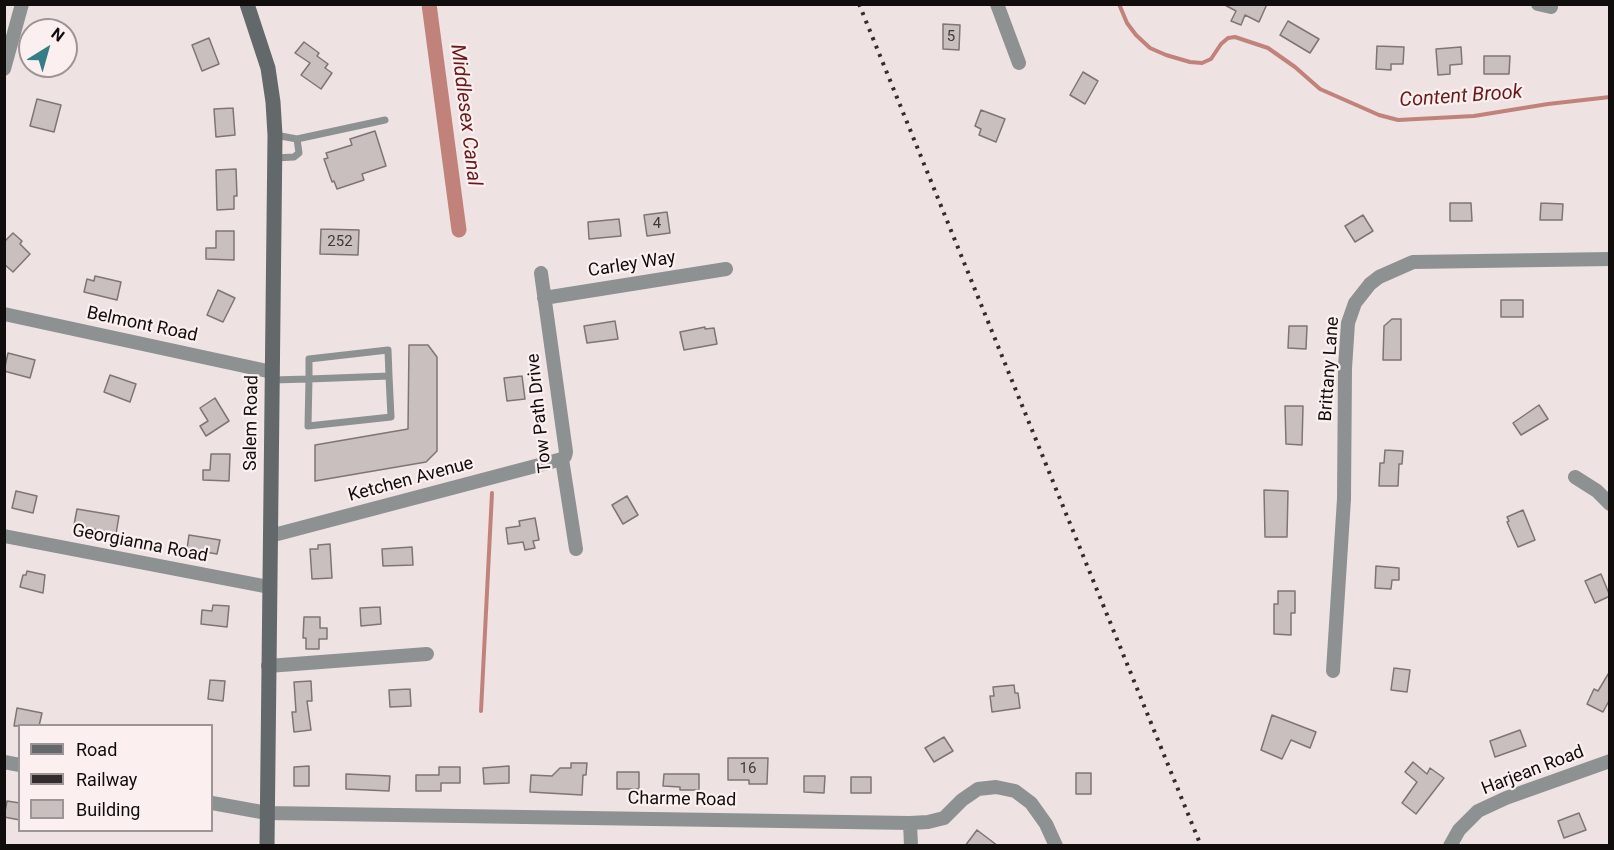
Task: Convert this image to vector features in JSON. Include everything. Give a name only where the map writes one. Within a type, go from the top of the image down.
[{"type":"main road","name":"Salem Road","points":[[248,4],[268,68],[275,135],[267,846]]},
{"type":"street","points":[[4,69],[22,4]]},
{"type":"street","points":[[997,4],[1019,63]]},
{"type":"street","name":"Brittany Lane","points":[[1333,671],[1344,499],[1348,323],[1355,303],[1370,284],[1379,277],[1413,262],[1610,259]]},
{"type":"street","name":"Carley Way","points":[[544,298],[726,269]]},
{"type":"street","name":"Tow Path Drive","points":[[541,273],[566,452],[562,459],[576,549]]},
{"type":"street","name":"Belmont Road","points":[[4,314],[272,376]]},
{"type":"street","name":"Ketchen Avenue","points":[[270,536],[562,459]]},
{"type":"street","points":[[1575,477],[1597,491],[1610,504]]},
{"type":"street","name":"Georgianna Road","points":[[4,536],[269,587]]},
{"type":"street","points":[[268,666],[427,654]]},
{"type":"street","name":"Harjean Road","points":[[1450,846],[1459,830],[1478,811],[1506,798],[1610,761]]},
{"type":"street","name":"Charme Road","points":[[213,802],[267,813],[910,823],[944,818],[962,800],[978,789],[996,787],[1015,791],[1031,803],[1046,824],[1056,846]]},
{"type":"street","points":[[910,823],[911,846]]},
{"type":"lane","points":[[275,135],[297,139],[385,120]]},
{"type":"lane","points":[[275,158],[294,157],[299,153],[297,139]]},
{"type":"lane","points":[[388,350],[389,376],[391,417],[308,426],[309,359],[388,350]]},
{"type":"lane","points":[[272,376],[309,379],[389,376]]},
{"type":"building","points":[[1223,4],[1267,4],[1259,22],[1245,15],[1241,25],[1231,21],[1236,11]]},
{"type":"building","points":[[1288,21],[1319,39],[1310,53],[1280,35]]},
{"type":"building","points":[[943,24],[960,25],[959,50],[943,49]]},
{"type":"building","points":[[209,38],[219,64],[202,71],[192,45]]},
{"type":"building","points":[[304,42],[319,53],[317,56],[328,64],[325,68],[332,73],[321,89],[301,75],[310,63],[295,53]]},
{"type":"building","points":[[1377,46],[1404,47],[1403,64],[1391,64],[1391,70],[1376,69]]},
{"type":"building","points":[[1461,47],[1462,64],[1450,65],[1450,74],[1438,75],[1436,49]]},
{"type":"building","points":[[1484,56],[1510,56],[1509,74],[1484,74]]},
{"type":"building","points":[[1083,72],[1098,81],[1085,104],[1070,95]]},
{"type":"building","points":[[37,99],[61,105],[54,132],[30,126]]},
{"type":"building","points":[[233,108],[235,135],[216,137],[214,109]]},
{"type":"building","points":[[981,110],[1005,119],[996,142],[979,135],[981,129],[975,126]]},
{"type":"building","points":[[375,131],[386,166],[362,174],[364,180],[337,189],[334,181],[332,182],[324,159],[328,158],[326,153],[352,145],[350,139]]},
{"type":"building","points":[[236,169],[237,196],[234,196],[234,209],[217,210],[216,170]]},
{"type":"building","points":[[1450,203],[1471,203],[1472,221],[1450,221]]},
{"type":"building","points":[[1541,203],[1563,204],[1562,220],[1540,220]]},
{"type":"building","points":[[667,212],[670,233],[647,236],[644,215]]},
{"type":"building","points":[[1363,215],[1373,231],[1355,242],[1345,226]]},
{"type":"building","points":[[619,219],[621,236],[589,239],[588,222]]},
{"type":"building","points":[[321,229],[359,230],[358,255],[320,254]]},
{"type":"building","points":[[216,231],[234,231],[234,260],[206,259],[206,248],[216,248]]},
{"type":"building","points":[[13,233],[22,241],[20,244],[30,254],[13,272],[4,264],[4,242]]},
{"type":"building","points":[[95,276],[121,282],[117,300],[84,292],[87,279],[94,281]]},
{"type":"building","points":[[218,290],[235,298],[223,322],[207,315]]},
{"type":"building","points":[[1501,300],[1523,300],[1523,317],[1501,317]]},
{"type":"building","points":[[1392,319],[1401,319],[1401,360],[1383,360],[1384,326]]},
{"type":"building","points":[[615,321],[618,339],[587,343],[584,326]]},
{"type":"building","points":[[1289,326],[1307,326],[1306,349],[1288,348]]},
{"type":"building","points":[[705,327],[705,329],[714,328],[717,344],[684,350],[680,332]]},
{"type":"building","points":[[409,345],[428,345],[437,357],[437,451],[426,462],[315,481],[315,445],[408,429]]},
{"type":"building","points":[[8,353],[35,360],[30,378],[4,371]]},
{"type":"building","points":[[110,375],[136,384],[130,402],[104,392]]},
{"type":"building","points":[[522,376],[525,399],[507,401],[504,378]]},
{"type":"building","points":[[215,398],[229,421],[206,436],[200,426],[208,421],[200,408]]},
{"type":"building","points":[[1539,405],[1548,419],[1521,435],[1513,423]]},
{"type":"building","points":[[1285,406],[1303,406],[1302,445],[1286,444]]},
{"type":"building","points":[[1385,450],[1403,451],[1402,464],[1399,464],[1398,486],[1379,486],[1380,463],[1384,463]]},
{"type":"building","points":[[211,454],[230,454],[229,481],[203,480],[203,470],[210,470]]},
{"type":"building","points":[[1264,490],[1288,491],[1287,537],[1265,537]]},
{"type":"building","points":[[16,491],[37,496],[33,513],[12,508]]},
{"type":"building","points":[[627,496],[638,515],[623,524],[612,505]]},
{"type":"building","points":[[77,509],[119,516],[116,534],[74,525]]},
{"type":"building","points":[[1523,510],[1535,540],[1518,547],[1507,517]]},
{"type":"building","points":[[535,518],[539,540],[533,541],[535,548],[525,550],[523,542],[508,544],[506,528],[520,526],[519,521]]},
{"type":"building","points":[[189,535],[220,540],[217,554],[187,549]]},
{"type":"building","points":[[330,544],[332,578],[312,579],[310,549],[318,549],[318,545]]},
{"type":"building","points":[[412,547],[413,565],[383,566],[382,549]]},
{"type":"building","points":[[1376,566],[1399,568],[1399,580],[1392,580],[1391,589],[1375,588]]},
{"type":"building","points":[[27,571],[45,575],[43,593],[20,587],[23,575],[26,575]]},
{"type":"building","points":[[1601,574],[1610,596],[1595,603],[1585,581]]},
{"type":"building","points":[[1278,591],[1295,591],[1295,613],[1291,613],[1291,635],[1274,634],[1274,604],[1278,604]]},
{"type":"building","points":[[213,605],[229,606],[227,627],[201,624],[202,610],[212,611]]},
{"type":"building","points":[[380,607],[381,624],[361,626],[360,608]]},
{"type":"building","points":[[304,617],[320,617],[320,628],[327,628],[327,639],[319,639],[319,649],[306,649],[306,638],[303,638]]},
{"type":"building","points":[[1394,668],[1410,670],[1407,692],[1391,690]]},
{"type":"building","points":[[1610,671],[1610,699],[1603,712],[1587,704],[1594,689],[1598,691]]},
{"type":"building","points":[[210,680],[225,681],[223,701],[208,699]]},
{"type":"building","points":[[311,681],[312,701],[307,701],[311,730],[294,732],[292,712],[296,712],[294,682]]},
{"type":"building","points":[[1014,685],[1015,693],[1018,693],[1020,708],[992,712],[990,696],[994,696],[993,687]]},
{"type":"building","points":[[410,689],[411,706],[390,707],[389,690]]},
{"type":"building","points":[[17,708],[42,713],[39,724],[14,726]]},
{"type":"building","points":[[1272,715],[1316,732],[1310,748],[1291,740],[1282,759],[1261,750]]},
{"type":"building","points":[[1520,730],[1526,746],[1495,757],[1490,741]]},
{"type":"building","points":[[944,737],[953,751],[934,762],[925,748]]},
{"type":"building","points":[[728,758],[768,758],[767,784],[749,784],[749,780],[728,780]]},
{"type":"building","points":[[1413,762],[1427,774],[1430,768],[1444,778],[1416,814],[1402,803],[1417,782],[1405,772]]},
{"type":"building","points":[[571,763],[587,763],[586,775],[583,775],[582,795],[530,792],[531,775],[552,776],[560,768],[571,768]]},
{"type":"building","points":[[309,766],[309,786],[294,786],[294,767]]},
{"type":"building","points":[[509,766],[509,783],[484,784],[483,768]]},
{"type":"building","points":[[439,767],[460,767],[460,783],[441,783],[441,791],[416,791],[416,775],[439,775]]},
{"type":"building","points":[[617,772],[639,772],[639,789],[617,789]]},
{"type":"building","points":[[1076,773],[1091,773],[1091,794],[1076,794]]},
{"type":"building","points":[[346,774],[390,776],[389,791],[346,789]]},
{"type":"building","points":[[664,774],[699,774],[699,790],[680,790],[680,787],[663,786]]},
{"type":"building","points":[[804,776],[825,776],[824,793],[804,792]]},
{"type":"building","points":[[851,777],[871,777],[871,793],[851,793]]},
{"type":"building","points":[[7,801],[18,803],[18,820],[4,817]]},
{"type":"building","points":[[1579,813],[1586,830],[1564,838],[1558,821]]},
{"type":"building","points":[[977,830],[998,846],[965,846]]},
{"type":"waterway","name":"Middlesex Canal","points":[[429,4],[459,230]]},
{"type":"waterway","name":"Content Brook","points":[[1119,4],[1127,23],[1136,35],[1150,48],[1166,55],[1202,63],[1211,59],[1228,38],[1235,37],[1268,48],[1320,89],[1379,115],[1398,120],[1474,116],[1610,97]]},
{"type":"waterway","points":[[481,711],[492,493]]},
{"type":"railway","points":[[859,4],[1201,846]]}]
